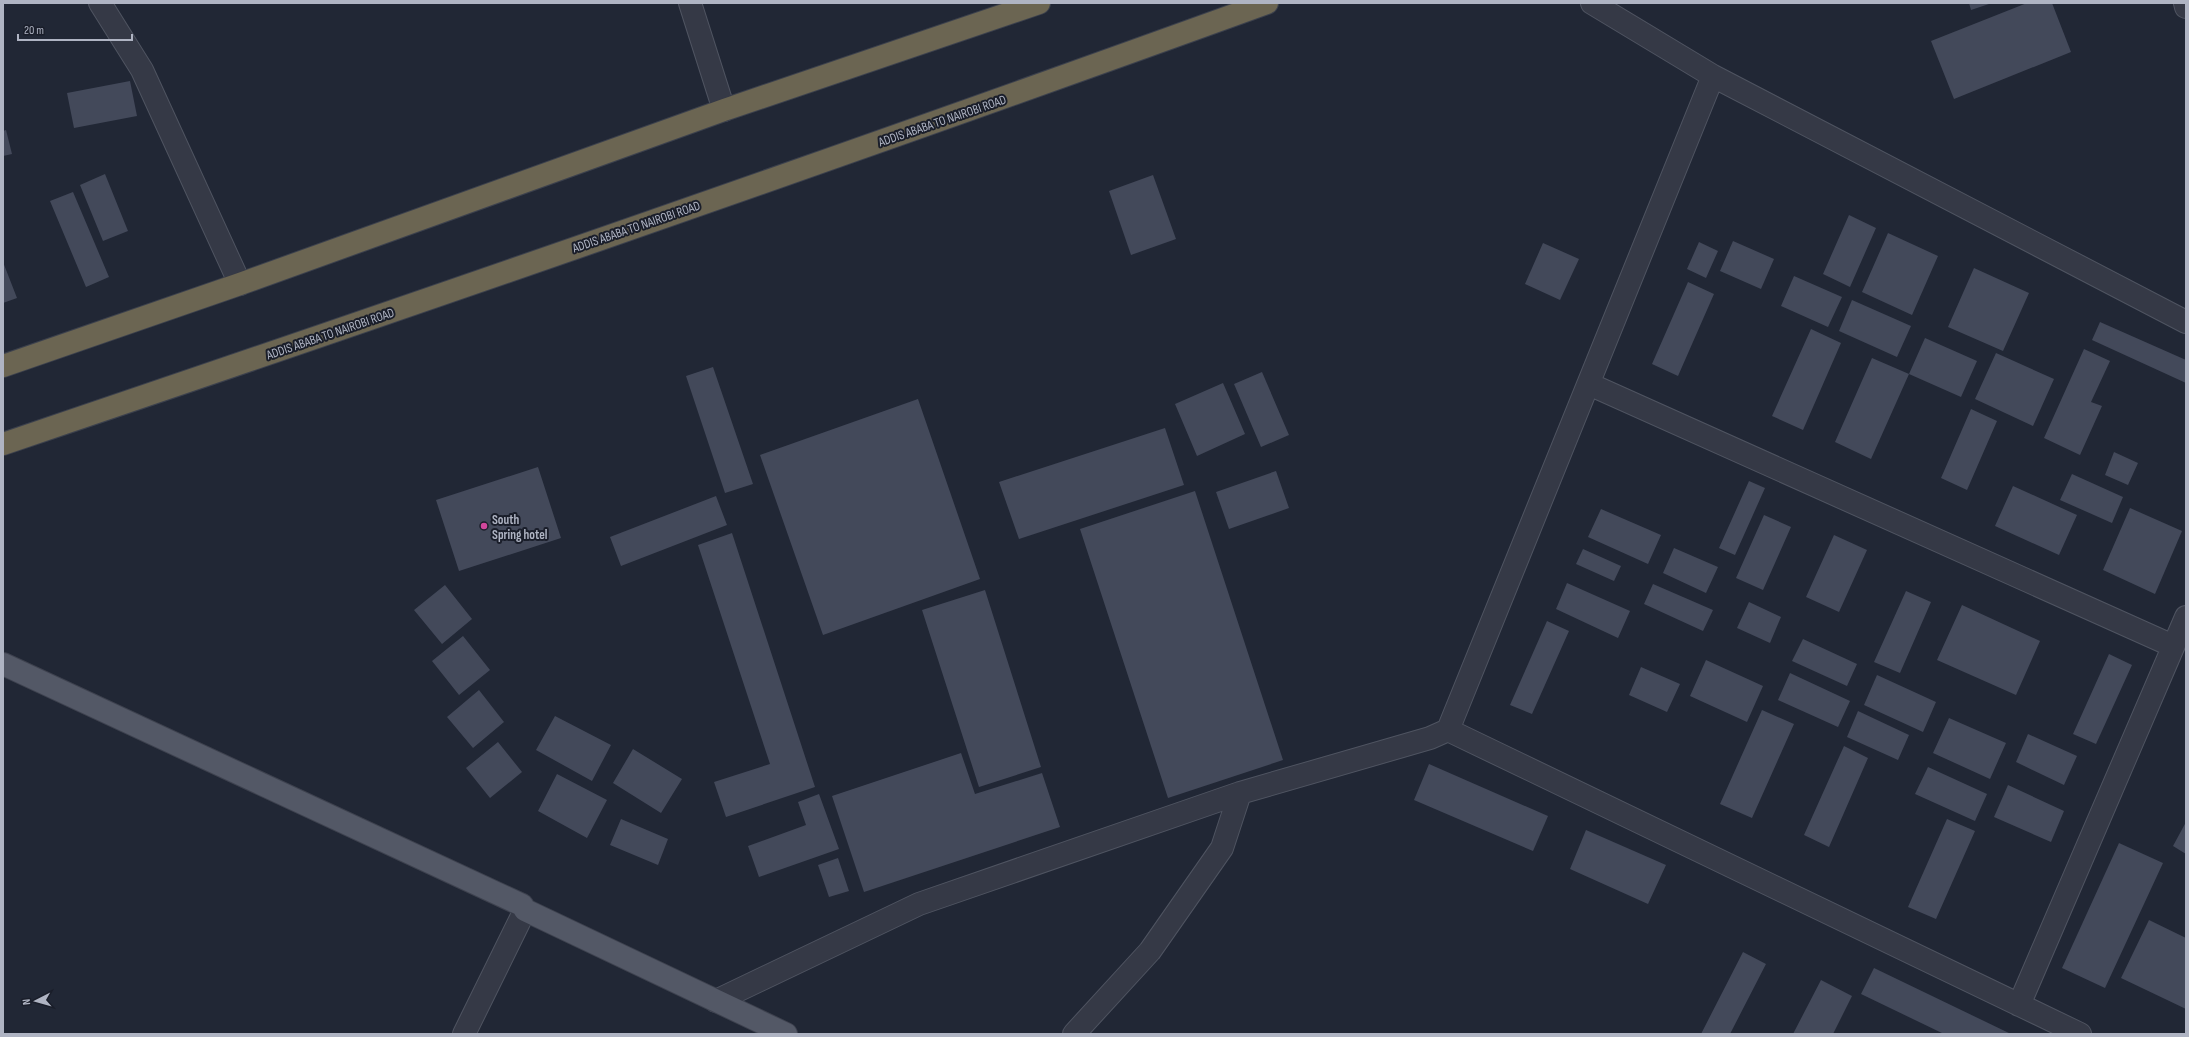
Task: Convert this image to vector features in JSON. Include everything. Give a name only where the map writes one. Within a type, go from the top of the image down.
[{"type":"highway","points":[[3,366],[240,284],[724,110],[1039,3]]},
{"type":"highway","name":"ADDIS ABABA TO NAIROBI ROAD","points":[[3,444],[281,350],[976,108],[1267,3]]},
{"type":"main road","points":[[3,664],[522,905],[525,910],[786,1034]]},
{"type":"street","points":[[100,3],[142,70],[240,284]]},
{"type":"street","points":[[690,3],[724,110]]},
{"type":"street","points":[[1592,3],[1713,76],[2186,322]]},
{"type":"street","points":[[2185,3],[2186,7]]},
{"type":"street","points":[[716,1001],[919,904],[1240,793],[1430,738],[1448,730],[1713,76]]},
{"type":"street","points":[[1589,384],[2173,646]]},
{"type":"street","points":[[2019,1005],[2186,617]]},
{"type":"street","points":[[1448,730],[2080,1034]]},
{"type":"street","points":[[1074,1034],[1150,951],[1222,848],[1240,793]]},
{"type":"street","points":[[464,1034],[525,910]]},
{"type":"building","points":[[1969,3],[1992,3],[1971,10]]},
{"type":"building","points":[[2027,3],[2052,3],[2071,52],[1954,99],[1931,41]]},
{"type":"building","points":[[130,81],[137,116],[74,128],[67,93]]},
{"type":"building","points":[[6,130],[12,154],[3,156],[3,131]]},
{"type":"building","points":[[105,174],[128,231],[103,241],[80,185]]},
{"type":"building","points":[[1153,175],[1176,239],[1131,255],[1109,191]]},
{"type":"building","points":[[73,192],[109,277],[86,287],[50,201]]},
{"type":"building","points":[[1849,215],[1876,228],[1850,287],[1823,274]]},
{"type":"building","points":[[1888,233],[1938,256],[1912,315],[1862,292]]},
{"type":"building","points":[[1733,241],[1774,259],[1761,289],[1720,271]]},
{"type":"building","points":[[1699,242],[1718,251],[1706,278],[1687,269]]},
{"type":"building","points":[[1543,243],[1579,259],[1560,300],[1525,284]]},
{"type":"building","points":[[3,262],[17,298],[3,303]]},
{"type":"building","points":[[1974,268],[2029,293],[2003,351],[1948,327]]},
{"type":"building","points":[[1794,276],[1842,297],[1828,327],[1781,306]]},
{"type":"building","points":[[1688,282],[1714,294],[1678,376],[1652,364]]},
{"type":"building","points":[[1852,300],[1911,326],[1897,357],[1839,331]]},
{"type":"building","points":[[2100,322],[2186,360],[2186,383],[2092,340]]},
{"type":"building","points":[[1811,329],[1841,343],[1803,430],[1772,416]]},
{"type":"building","points":[[1925,338],[1977,361],[1961,397],[1909,374]]},
{"type":"building","points":[[2084,349],[2110,361],[2091,402],[2102,406],[2080,455],[2044,438]]},
{"type":"building","points":[[1996,353],[2054,379],[2033,426],[1975,399]]},
{"type":"building","points":[[1872,358],[1909,374],[1871,459],[1835,442]]},
{"type":"building","points":[[713,367],[753,484],[725,493],[686,376]]},
{"type":"building","points":[[1262,372],[1289,435],[1261,447],[1234,384]]},
{"type":"building","points":[[1223,383],[1245,434],[1197,456],[1175,404]]},
{"type":"building","points":[[918,399],[980,579],[823,635],[760,455]]},
{"type":"building","points":[[1971,409],[1997,421],[1967,490],[1941,478]]},
{"type":"building","points":[[1165,428],[1184,485],[1019,539],[999,482]]},
{"type":"building","points":[[2114,452],[2138,463],[2128,485],[2105,475]]},
{"type":"building","points":[[538,467],[561,538],[459,571],[436,500]]},
{"type":"building","points":[[1276,471],[1289,508],[1229,529],[1216,492]]},
{"type":"building","points":[[2072,474],[2123,497],[2112,523],[2060,500]]},
{"type":"building","points":[[1749,481],[1765,488],[1735,555],[1719,548]]},
{"type":"building","points":[[2013,486],[2077,515],[2059,555],[1995,526]]},
{"type":"building","points":[[1195,491],[1283,760],[1168,798],[1080,529]]},
{"type":"building","points":[[716,496],[727,525],[621,566],[610,537]]},
{"type":"building","points":[[2130,508],[2182,531],[2155,594],[2103,570]]},
{"type":"building","points":[[1601,509],[1661,535],[1648,564],[1588,537]]},
{"type":"building","points":[[1764,515],[1791,527],[1763,590],[1736,578]]},
{"type":"building","points":[[732,533],[815,787],[726,817],[714,782],[770,764],[698,545]]},
{"type":"building","points":[[1834,535],[1867,550],[1839,612],[1806,597]]},
{"type":"building","points":[[1674,548],[1718,567],[1706,593],[1663,573]]},
{"type":"building","points":[[1583,549],[1621,566],[1614,581],[1576,564]]},
{"type":"building","points":[[1567,583],[1630,611],[1618,638],[1556,609]]},
{"type":"building","points":[[1653,584],[1713,610],[1703,631],[1644,604]]},
{"type":"building","points":[[445,585],[472,619],[442,644],[414,610]]},
{"type":"building","points":[[985,590],[1041,767],[979,787],[922,610]]},
{"type":"building","points":[[1906,591],[1931,602],[1900,673],[1874,662]]},
{"type":"building","points":[[1749,602],[1781,617],[1770,643],[1737,628]]},
{"type":"building","points":[[1962,605],[2040,641],[2016,695],[1937,660]]},
{"type":"building","points":[[1547,621],[1569,631],[1532,714],[1510,705]]},
{"type":"building","points":[[463,636],[490,670],[459,695],[432,661]]},
{"type":"building","points":[[1803,639],[1857,664],[1847,686],[1792,661]]},
{"type":"building","points":[[2109,654],[2132,665],[2096,744],[2073,734]]},
{"type":"building","points":[[1706,660],[1763,686],[1747,722],[1690,696]]},
{"type":"building","points":[[1641,667],[1680,684],[1667,712],[1629,695]]},
{"type":"building","points":[[1790,673],[1850,701],[1838,727],[1778,700]]},
{"type":"building","points":[[1877,675],[1936,702],[1923,732],[1864,705]]},
{"type":"building","points":[[479,690],[504,722],[473,748],[447,717]]},
{"type":"building","points":[[1762,710],[1794,724],[1752,818],[1720,804]]},
{"type":"building","points":[[1858,711],[1909,735],[1898,760],[1847,737]]},
{"type":"building","points":[[555,716],[611,745],[592,781],[536,750]]},
{"type":"building","points":[[1949,718],[2006,743],[1990,779],[1933,753]]},
{"type":"building","points":[[2028,734],[2077,756],[2064,785],[2016,762]]},
{"type":"building","points":[[498,742],[522,772],[490,798],[466,768]]},
{"type":"building","points":[[1844,746],[1868,758],[1829,847],[1804,835]]},
{"type":"building","points":[[633,749],[682,779],[661,813],[613,783]]},
{"type":"building","points":[[961,753],[975,794],[1042,773],[1060,827],[864,892],[832,796]]},
{"type":"building","points":[[1429,764],[1548,816],[1533,851],[1414,800]]},
{"type":"building","points":[[1928,767],[1987,794],[1975,821],[1915,794]]},
{"type":"building","points":[[557,774],[607,800],[587,838],[538,811]]},
{"type":"building","points":[[2008,785],[2064,811],[2051,842],[1994,817]]},
{"type":"building","points":[[819,794],[839,849],[759,877],[748,846],[806,825],[798,802]]},
{"type":"building","points":[[621,819],[668,839],[658,865],[610,845]]},
{"type":"building","points":[[1947,819],[1975,831],[1936,919],[1908,907]]},
{"type":"building","points":[[2186,822],[2186,854],[2173,846]]},
{"type":"building","points":[[1586,830],[1666,865],[1648,904],[1570,869]]},
{"type":"building","points":[[2119,843],[2163,863],[2105,988],[2062,968]]},
{"type":"building","points":[[838,858],[849,891],[829,897],[818,865]]},
{"type":"building","points":[[2149,920],[2186,938],[2186,1009],[2121,978]]},
{"type":"building","points":[[1743,952],[1766,964],[1730,1034],[1701,1034]]},
{"type":"building","points":[[1874,968],[2011,1034],[1944,1034],[1861,994]]},
{"type":"building","points":[[1821,980],[1852,996],[1833,1034],[1793,1034]]},
{"type":"place","name":"South Spring hotel","points":[[484,526]]}]
